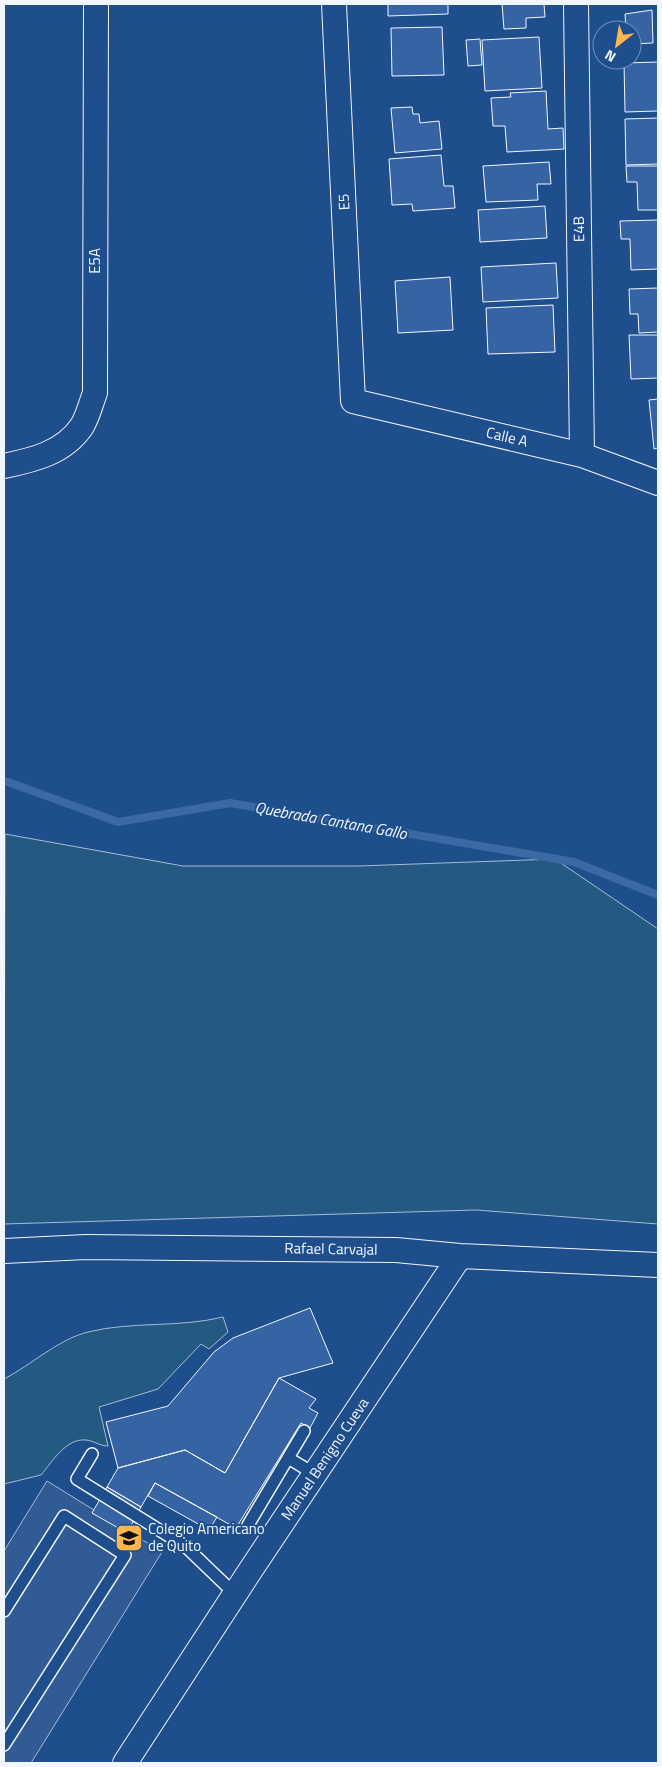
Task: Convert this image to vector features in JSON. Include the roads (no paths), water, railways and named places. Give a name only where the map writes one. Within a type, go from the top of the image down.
[{"type":"street","name":"E5A","points":[[4,466],[33,461],[61,448],[82,426],[95,393],[96,4]]},
{"type":"street","name":"E5","points":[[334,4],[353,401]]},
{"type":"street","name":"E4B","points":[[576,4],[582,455]]},
{"type":"street","name":"Calle A","points":[[353,401],[582,455],[658,483]]},
{"type":"street","name":"Rafael Carvajal","points":[[4,1251],[86,1247],[396,1250],[460,1256],[658,1265]]},
{"type":"street","name":"Manuel Benigno Cueva","points":[[125,1763],[460,1256]]},
{"type":"lane","points":[[248,1525],[304,1432]]},
{"type":"lane","points":[[92,1454],[77,1479],[185,1546],[235,1594]]},
{"type":"lane","points":[[288,1458],[315,1474]]},
{"type":"lane","points":[[4,1611],[64,1516],[125,1554],[4,1745]]},
{"type":"waterway","name":"Quebrada Cantana Gallo","points":[[4,782],[118,822],[230,803],[574,862],[658,895]]},
{"type":"place","name":"Colegio Americano de Quito","points":[[129,1538]]}]
